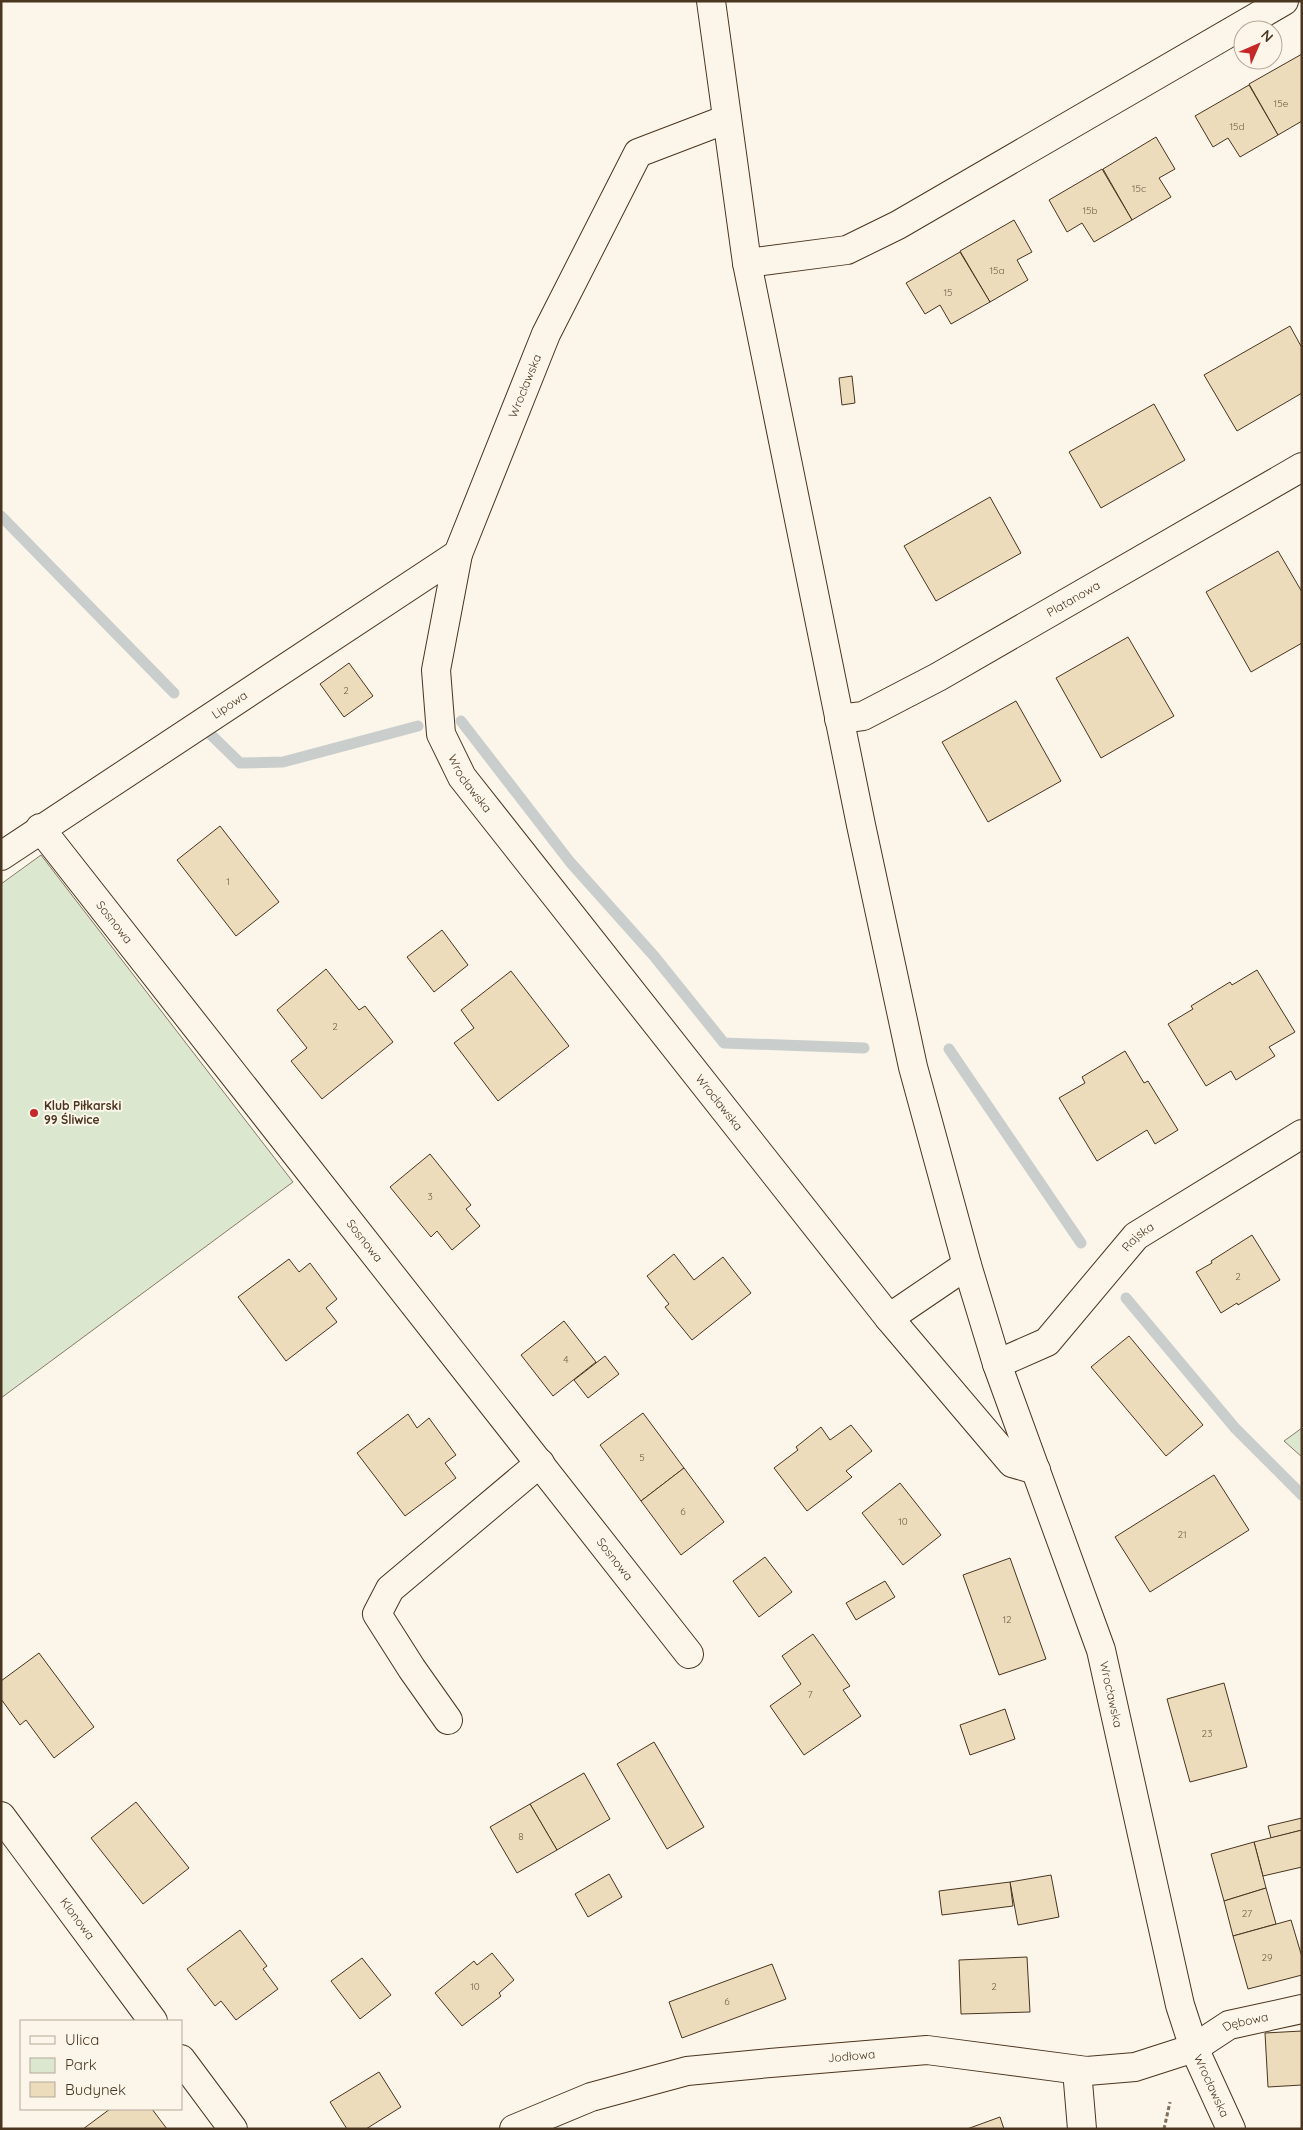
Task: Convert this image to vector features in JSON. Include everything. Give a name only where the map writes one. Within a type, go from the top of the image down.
[{"type":"street","name":"Wrocławska","points":[[711,1],[747,263],[839,719],[913,1067],[967,1266],[997,1364],[1101,1650],[1180,2004],[1194,2048],[1232,2129]]},
{"type":"street","points":[[747,263],[847,250],[898,225],[1284,1]]},
{"type":"street","name":"Wrocławska","points":[[727,120],[638,153],[546,334],[458,554],[436,670],[441,734],[462,777],[889,1318],[1012,1462],[1036,1470]]},
{"type":"street","name":"Platanowa","points":[[839,719],[863,716],[938,677],[1302,467]]},
{"type":"street","name":"Lipowa","points":[[1,856],[40,828],[458,554]]},
{"type":"street","name":"Sosnowa","points":[[40,828],[689,1654]]},
{"type":"street","name":"Rajska","points":[[997,1364],[1047,1342],[1136,1236],[1302,1134]]},
{"type":"street","points":[[889,1318],[967,1266]]},
{"type":"street","points":[[448,1720],[412,1669],[377,1614],[390,1589],[540,1463]]},
{"type":"street","name":"Klonowa","points":[[1,1816],[153,2020]]},
{"type":"street","name":"Dębowa","points":[[1194,2048],[1229,2025],[1302,2010]]},
{"type":"street","name":"Jodłowa","points":[[514,2129],[591,2097],[696,2070],[927,2050],[1087,2071],[1135,2067],[1194,2048]]},
{"type":"street","points":[[182,2060],[233,2129]]},
{"type":"street","points":[[1077,2070],[1082,2129]]},
{"type":"path","points":[[1164,2129],[1170,2102]]},
{"type":"green space","points":[[41,855],[293,1182],[1,1398],[1,884]]},
{"type":"green space","points":[[1302,1428],[1302,1457],[1284,1441]]},
{"type":"building","points":[[1302,54],[1302,121],[1278,135],[1249,84],[1274,70],[1283,70],[1283,65]]},
{"type":"building","points":[[1249,85],[1278,135],[1240,157],[1228,138],[1213,147],[1195,116]]},
{"type":"building","points":[[1156,137],[1175,169],[1159,178],[1171,197],[1132,220],[1103,169]]},
{"type":"building","points":[[1102,169],[1132,220],[1094,242],[1082,223],[1067,232],[1049,200]]},
{"type":"building","points":[[1014,220],[1032,252],[1017,260],[1028,280],[990,302],[960,251]]},
{"type":"building","points":[[960,252],[990,302],[951,324],[940,305],[925,314],[906,283]]},
{"type":"building","points":[[1290,326],[1302,348],[1302,393],[1237,431],[1204,375]]},
{"type":"building","points":[[852,376],[855,403],[842,405],[839,378]]},
{"type":"building","points":[[1154,404],[1185,460],[1101,508],[1069,452]]},
{"type":"building","points":[[990,497],[1021,553],[936,601],[904,546]]},
{"type":"building","points":[[1278,551],[1302,592],[1302,643],[1251,672],[1206,592]]},
{"type":"building","points":[[1128,637],[1174,716],[1101,758],[1056,678]]},
{"type":"building","points":[[349,663],[373,696],[344,717],[320,684]]},
{"type":"building","points":[[1016,701],[1061,781],[988,822],[942,742]]},
{"type":"building","points":[[220,826],[279,902],[236,936],[177,860]]},
{"type":"building","points":[[442,930],[468,965],[434,992],[407,957]]},
{"type":"building","points":[[326,969],[359,1010],[365,1006],[393,1042],[322,1099],[291,1061],[307,1048],[277,1010]]},
{"type":"building","points":[[1257,970],[1295,1032],[1269,1047],[1275,1056],[1236,1080],[1231,1071],[1206,1086],[1168,1024],[1193,1009],[1191,1006],[1230,982],[1232,985]]},
{"type":"building","points":[[511,971],[569,1046],[498,1101],[454,1043],[474,1028],[461,1010]]},
{"type":"building","points":[[1125,1051],[1144,1083],[1148,1081],[1178,1130],[1155,1144],[1147,1130],[1097,1161],[1059,1098],[1085,1083],[1082,1077]]},
{"type":"building","points":[[430,1154],[471,1205],[466,1209],[480,1226],[452,1250],[437,1231],[431,1237],[390,1187]]},
{"type":"building","points":[[1252,1235],[1280,1280],[1221,1313],[1196,1272]]},
{"type":"building","points":[[674,1254],[694,1280],[723,1257],[751,1293],[692,1340],[665,1307],[669,1304],[647,1276]]},
{"type":"building","points":[[289,1259],[299,1272],[310,1263],[337,1299],[326,1308],[337,1322],[286,1361],[238,1297]]},
{"type":"building","points":[[564,1321],[596,1362],[553,1396],[521,1355]]},
{"type":"building","points":[[1129,1336],[1203,1425],[1166,1456],[1091,1367]]},
{"type":"building","points":[[605,1356],[619,1374],[588,1398],[574,1380]]},
{"type":"building","points":[[643,1413],[684,1468],[641,1501],[600,1445]]},
{"type":"building","points":[[408,1414],[417,1428],[429,1418],[456,1455],[445,1463],[456,1478],[405,1516],[357,1453]]},
{"type":"building","points":[[851,1425],[872,1451],[846,1471],[852,1477],[807,1511],[774,1468],[798,1450],[796,1447],[821,1427],[830,1440]]},
{"type":"building","points":[[684,1468],[724,1522],[681,1555],[641,1501]]},
{"type":"building","points":[[1214,1475],[1249,1530],[1150,1592],[1115,1537]]},
{"type":"building","points":[[900,1483],[941,1535],[903,1565],[862,1513]]},
{"type":"building","points":[[765,1557],[792,1592],[759,1617],[733,1581]]},
{"type":"building","points":[[1010,1558],[1046,1659],[999,1675],[963,1575]]},
{"type":"building","points":[[885,1581],[895,1597],[856,1620],[846,1603]]},
{"type":"building","points":[[813,1634],[850,1686],[843,1690],[861,1716],[804,1755],[770,1706],[801,1684],[782,1656]]},
{"type":"building","points":[[39,1653],[94,1727],[54,1758],[26,1720],[20,1725],[1,1699],[1,1681]]},
{"type":"building","points":[[1224,1683],[1247,1767],[1190,1782],[1167,1699]]},
{"type":"building","points":[[1005,1709],[1015,1739],[970,1755],[960,1725]]},
{"type":"building","points":[[654,1742],[704,1827],[667,1849],[617,1764]]},
{"type":"building","points":[[584,1773],[610,1819],[557,1850],[530,1804]]},
{"type":"building","points":[[136,1802],[189,1868],[143,1904],[91,1838]]},
{"type":"building","points":[[530,1804],[557,1850],[517,1873],[490,1827]]},
{"type":"building","points":[[1302,1818],[1302,1830],[1271,1838],[1268,1826]]},
{"type":"building","points":[[1302,1830],[1302,1867],[1263,1876],[1254,1842]]},
{"type":"building","points":[[1254,1842],[1266,1888],[1224,1901],[1211,1854]]},
{"type":"building","points":[[609,1874],[622,1897],[588,1917],[575,1894]]},
{"type":"building","points":[[1051,1875],[1059,1917],[1018,1925],[1010,1882]]},
{"type":"building","points":[[1010,1882],[1013,1906],[942,1915],[939,1891]]},
{"type":"building","points":[[1266,1888],[1276,1924],[1233,1936],[1224,1901]]},
{"type":"building","points":[[1291,1920],[1302,1957],[1302,1975],[1248,1989],[1233,1936]]},
{"type":"building","points":[[240,1930],[267,1966],[263,1969],[278,1989],[236,2020],[221,2001],[215,2006],[187,1969]]},
{"type":"building","points":[[492,1953],[514,1980],[499,1993],[501,1996],[462,2026],[435,1993],[474,1961],[477,1965]]},
{"type":"building","points":[[1027,1957],[1030,2012],[961,2014],[959,1960]]},
{"type":"building","points":[[362,1958],[391,1995],[360,2019],[331,1981]]},
{"type":"building","points":[[772,1964],[786,1999],[682,2038],[669,2002]]},
{"type":"building","points":[[1302,2031],[1302,2085],[1268,2087],[1265,2033]]},
{"type":"building","points":[[379,2072],[401,2107],[366,2129],[347,2129],[330,2102]]},
{"type":"building","points":[[109,2110],[153,2110],[167,2129],[83,2129]]},
{"type":"building","points":[[1000,2117],[1004,2129],[967,2129]]},
{"type":"waterway","points":[[1,516],[174,693]]},
{"type":"waterway","points":[[461,721],[570,862],[654,956],[724,1043],[864,1048]]},
{"type":"waterway","points":[[206,730],[240,763],[283,762],[418,726]]},
{"type":"waterway","points":[[949,1049],[1081,1243]]},
{"type":"waterway","points":[[1126,1298],[1235,1428],[1302,1495]]},
{"type":"place","name":"Klub Piłkarski 99 Śliwice","points":[[34,1113]]}]
